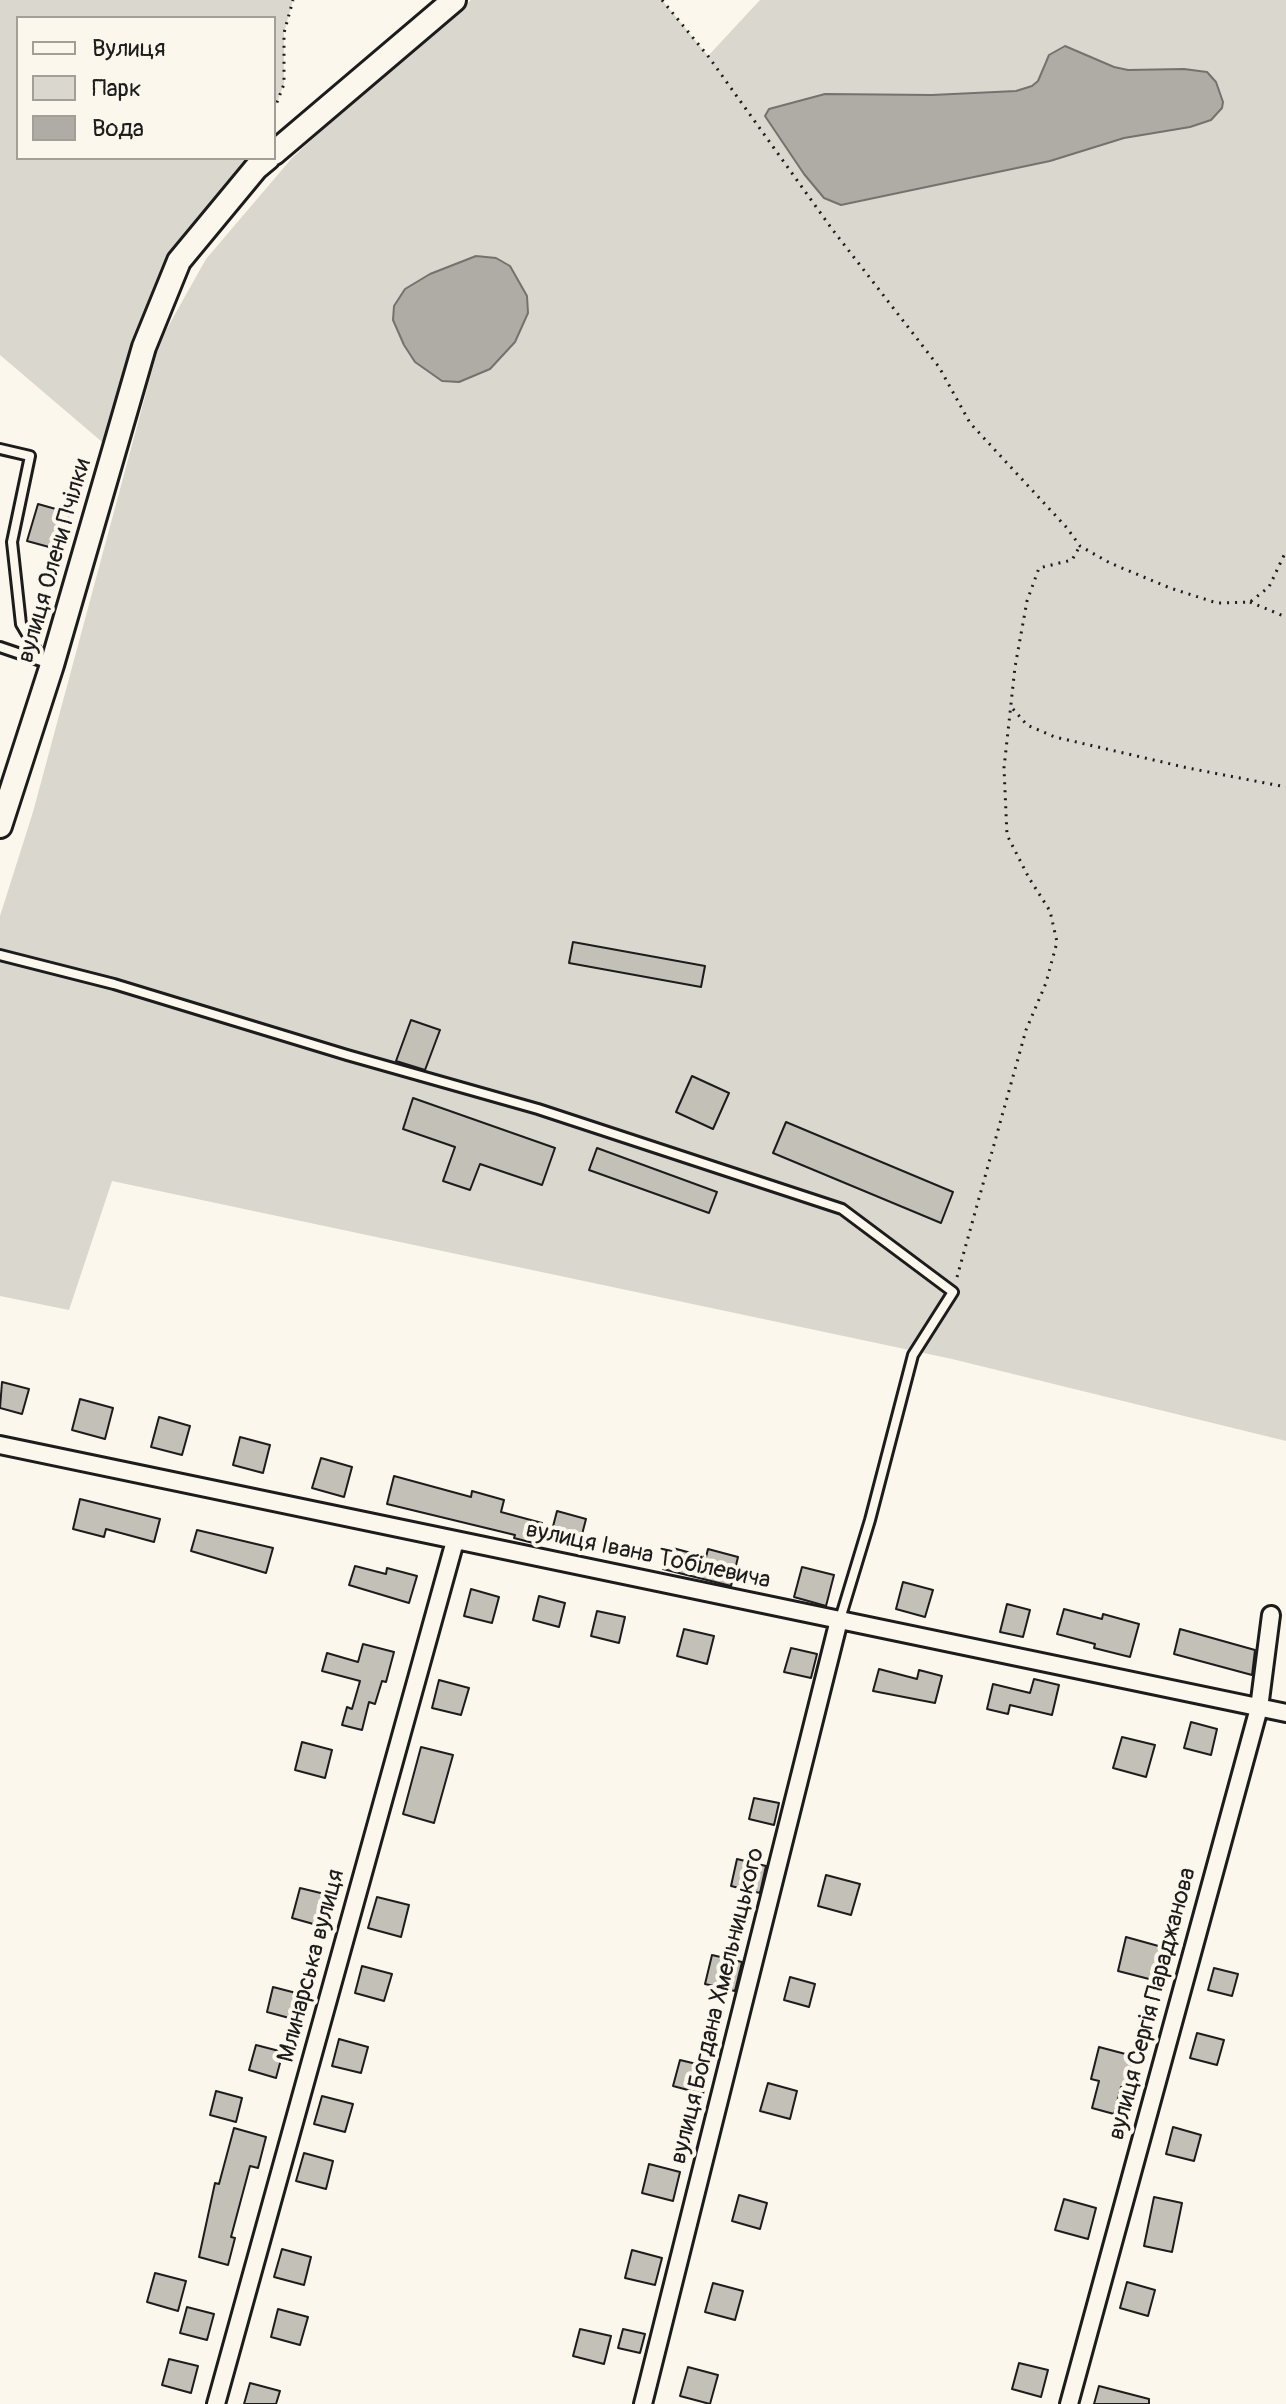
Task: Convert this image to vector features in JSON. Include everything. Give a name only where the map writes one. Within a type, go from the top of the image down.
[{"type":"street","points":[[276,151],[454,0]]},
{"type":"street","name":"вулиця Олени Пчілки","points":[[0,826],[144,347],[179,261],[266,160]]},
{"type":"street","name":"вулиця Івана Тобілевича","points":[[0,1445],[1286,1713]]},
{"type":"street","name":"Млинарська вулиця","points":[[216,2404],[455,1541]]},
{"type":"street","name":"вулиця Сергія Параджанова","points":[[1069,2404],[1259,1708],[1271,1615]]},
{"type":"street","name":"вулиця Богдана Хмельницького","points":[[643,2404],[839,1620]]},
{"type":"lane","points":[[0,449],[30,456],[12,542],[21,624],[48,664]]},
{"type":"lane","points":[[0,647],[48,664]]},
{"type":"lane","points":[[0,955],[114,984],[538,1109],[842,1209],[953,1292],[913,1355],[870,1520],[839,1620]]},
{"type":"path","points":[[276,105],[284,84],[284,33],[293,0]]},
{"type":"path","points":[[662,0],[708,56],[832,229],[939,367],[970,423],[1080,546],[1110,563],[1170,588],[1217,603],[1250,602],[1286,617]]},
{"type":"path","points":[[953,1292],[1026,1030],[1046,983],[1057,942],[1050,911],[1007,835],[1004,768],[1015,667],[1025,614],[1039,568],[1072,560],[1080,546]]},
{"type":"path","points":[[1250,602],[1269,587],[1286,551]]},
{"type":"path","points":[[1011,708],[1027,725],[1055,737],[1286,787]]},
{"type":"green space","points":[[0,0],[293,0],[284,33],[284,84],[276,105],[276,16],[16,16],[16,160],[257,160],[176,256],[147,309],[108,447],[0,355]]},
{"type":"green space","points":[[471,0],[662,0],[708,56],[760,0],[1286,0],[1286,1441],[952,1359],[112,1181],[69,1310],[0,1296],[0,916],[33,812],[160,341],[206,259],[292,158],[398,60]],"holes":[[[1065,46],[1128,70],[1202,70],[1219,113],[1190,127],[1124,138],[1050,161],[845,205],[769,109],[825,94],[932,95],[1016,91],[1032,86],[1038,80],[1045,61]],[[393,320],[497,362],[481,374],[415,362]]]},
{"type":"water","points":[[1065,46],[1128,70],[1184,69],[1207,72],[1216,82],[1222,108],[1211,120],[1190,127],[1124,138],[1050,161],[841,205],[824,198],[765,116],[769,109],[825,94],[932,95],[1016,91],[1038,81],[1049,55]]},
{"type":"water","points":[[476,256],[496,258],[510,266],[527,296],[528,313],[515,342],[490,369],[459,382],[442,381],[415,362],[404,345],[393,320],[394,306],[405,289],[430,274]]},
{"type":"building","points":[[38,504],[70,513],[60,550],[27,541]]},
{"type":"building","points":[[573,942],[705,966],[701,987],[569,963]]},
{"type":"building","points":[[411,1020],[440,1030],[425,1070],[396,1061]]},
{"type":"building","points":[[692,1076],[729,1093],[713,1129],[676,1112]]},
{"type":"building","points":[[413,1098],[555,1148],[542,1185],[480,1164],[470,1190],[443,1181],[455,1147],[403,1129]]},
{"type":"building","points":[[786,1122],[953,1192],[941,1223],[773,1153]]},
{"type":"building","points":[[597,1148],[717,1192],[709,1213],[589,1170]]},
{"type":"building","points":[[2,1382],[29,1389],[22,1414],[0,1408]]},
{"type":"building","points":[[80,1399],[113,1408],[105,1439],[72,1430]]},
{"type":"building","points":[[159,1417],[190,1426],[182,1455],[151,1447]]},
{"type":"building","points":[[240,1437],[270,1445],[263,1473],[233,1465]]},
{"type":"building","points":[[321,1458],[352,1467],[344,1497],[312,1488]]},
{"type":"building","points":[[394,1476],[471,1497],[472,1491],[504,1500],[501,1512],[542,1523],[537,1544],[514,1538],[515,1535],[387,1504]]},
{"type":"building","points":[[80,1499],[160,1519],[154,1542],[106,1529],[104,1537],[73,1529]]},
{"type":"building","points":[[557,1511],[586,1519],[579,1546],[550,1538]]},
{"type":"building","points":[[197,1530],[273,1548],[266,1573],[191,1551]]},
{"type":"building","points":[[669,1547],[706,1557],[708,1549],[738,1557],[731,1586],[663,1569]]},
{"type":"building","points":[[355,1566],[386,1574],[387,1568],[417,1576],[409,1603],[349,1585]]},
{"type":"building","points":[[802,1567],[834,1575],[826,1606],[794,1597]]},
{"type":"building","points":[[903,1582],[933,1590],[925,1617],[896,1609]]},
{"type":"building","points":[[471,1589],[499,1597],[492,1623],[464,1616]]},
{"type":"building","points":[[539,1596],[565,1603],[559,1627],[533,1620]]},
{"type":"building","points":[[1007,1604],[1030,1610],[1023,1637],[1000,1632]]},
{"type":"building","points":[[1064,1609],[1102,1619],[1103,1614],[1139,1624],[1130,1657],[1057,1634]]},
{"type":"building","points":[[597,1611],[625,1617],[619,1643],[591,1636]]},
{"type":"building","points":[[684,1629],[714,1636],[707,1664],[677,1656]]},
{"type":"building","points":[[1180,1629],[1255,1650],[1252,1675],[1174,1654]]},
{"type":"building","points":[[363,1644],[394,1652],[386,1682],[382,1681],[375,1704],[369,1702],[362,1730],[342,1725],[347,1707],[352,1709],[360,1681],[322,1671],[327,1653],[358,1662]]},
{"type":"building","points":[[791,1648],[817,1654],[811,1678],[784,1672]]},
{"type":"building","points":[[879,1669],[917,1679],[919,1670],[942,1676],[935,1703],[873,1691]]},
{"type":"building","points":[[1034,1679],[1059,1685],[1052,1715],[1010,1705],[1008,1714],[987,1709],[993,1684],[1030,1693]]},
{"type":"building","points":[[439,1680],[469,1688],[461,1715],[432,1708]]},
{"type":"building","points":[[1191,1722],[1217,1729],[1211,1755],[1184,1748]]},
{"type":"building","points":[[1122,1737],[1155,1745],[1146,1777],[1113,1768]]},
{"type":"building","points":[[302,1742],[332,1750],[325,1778],[295,1770]]},
{"type":"building","points":[[421,1747],[453,1755],[434,1823],[403,1814]]},
{"type":"building","points":[[754,1798],[779,1803],[774,1825],[749,1819]]},
{"type":"building","points":[[737,1859],[766,1866],[760,1893],[731,1886]]},
{"type":"building","points":[[826,1875],[860,1884],[851,1915],[818,1906]]},
{"type":"building","points":[[300,1888],[333,1896],[324,1927],[292,1918]]},
{"type":"building","points":[[377,1897],[409,1905],[401,1937],[368,1928]]},
{"type":"building","points":[[1126,1937],[1162,1947],[1153,1980],[1118,1971]]},
{"type":"building","points":[[712,1955],[742,1962],[735,1991],[705,1984]]},
{"type":"building","points":[[362,1966],[392,1974],[384,2001],[355,1993]]},
{"type":"building","points":[[1214,1968],[1238,1974],[1232,1996],[1208,1990]]},
{"type":"building","points":[[790,1977],[815,1984],[809,2007],[784,2000]]},
{"type":"building","points":[[273,1987],[300,1994],[293,2019],[267,2012]]},
{"type":"building","points":[[1197,2033],[1224,2040],[1217,2065],[1190,2058]]},
{"type":"building","points":[[339,2039],[368,2047],[361,2073],[332,2066]]},
{"type":"building","points":[[256,2045],[283,2052],[276,2078],[249,2070]]},
{"type":"building","points":[[1099,2047],[1133,2056],[1114,2114],[1092,2108],[1099,2081],[1091,2079]]},
{"type":"building","points":[[680,2060],[709,2067],[703,2094],[673,2086]]},
{"type":"building","points":[[768,2083],[797,2091],[790,2119],[760,2111]]},
{"type":"building","points":[[216,2091],[242,2098],[236,2122],[210,2115]]},
{"type":"building","points":[[322,2096],[353,2104],[345,2132],[314,2124]]},
{"type":"building","points":[[1173,2127],[1201,2135],[1194,2161],[1166,2154]]},
{"type":"building","points":[[234,2128],[266,2137],[258,2168],[250,2166],[231,2237],[235,2238],[228,2265],[199,2257],[215,2183],[219,2184]]},
{"type":"building","points":[[304,2153],[333,2161],[326,2189],[296,2181]]},
{"type":"building","points":[[649,2164],[680,2172],[673,2201],[642,2193]]},
{"type":"building","points":[[739,2195],[767,2203],[760,2229],[732,2221]]},
{"type":"building","points":[[1154,2197],[1182,2203],[1172,2252],[1144,2246]]},
{"type":"building","points":[[1064,2199],[1096,2208],[1088,2239],[1055,2230]]},
{"type":"building","points":[[282,2249],[311,2257],[304,2285],[274,2277]]},
{"type":"building","points":[[632,2250],[662,2258],[655,2285],[625,2278]]},
{"type":"building","points":[[155,2273],[186,2281],[178,2311],[147,2302]]},
{"type":"building","points":[[1127,2282],[1155,2290],[1148,2316],[1120,2308]]},
{"type":"building","points":[[713,2283],[743,2291],[735,2320],[705,2312]]},
{"type":"building","points":[[187,2307],[214,2314],[207,2340],[180,2333]]},
{"type":"building","points":[[278,2309],[308,2317],[300,2345],[271,2337]]},
{"type":"building","points":[[580,2329],[611,2336],[604,2364],[573,2356]]},
{"type":"building","points":[[623,2329],[645,2334],[640,2353],[618,2348]]},
{"type":"building","points":[[169,2359],[198,2366],[191,2393],[162,2385]]},
{"type":"building","points":[[1019,2363],[1048,2370],[1041,2397],[1012,2389]]},
{"type":"building","points":[[688,2367],[718,2375],[710,2404],[680,2396]]},
{"type":"building","points":[[250,2383],[280,2391],[276,2404],[244,2404]]},
{"type":"building","points":[[1099,2386],[1149,2399],[1149,2404],[1094,2404]]}]
